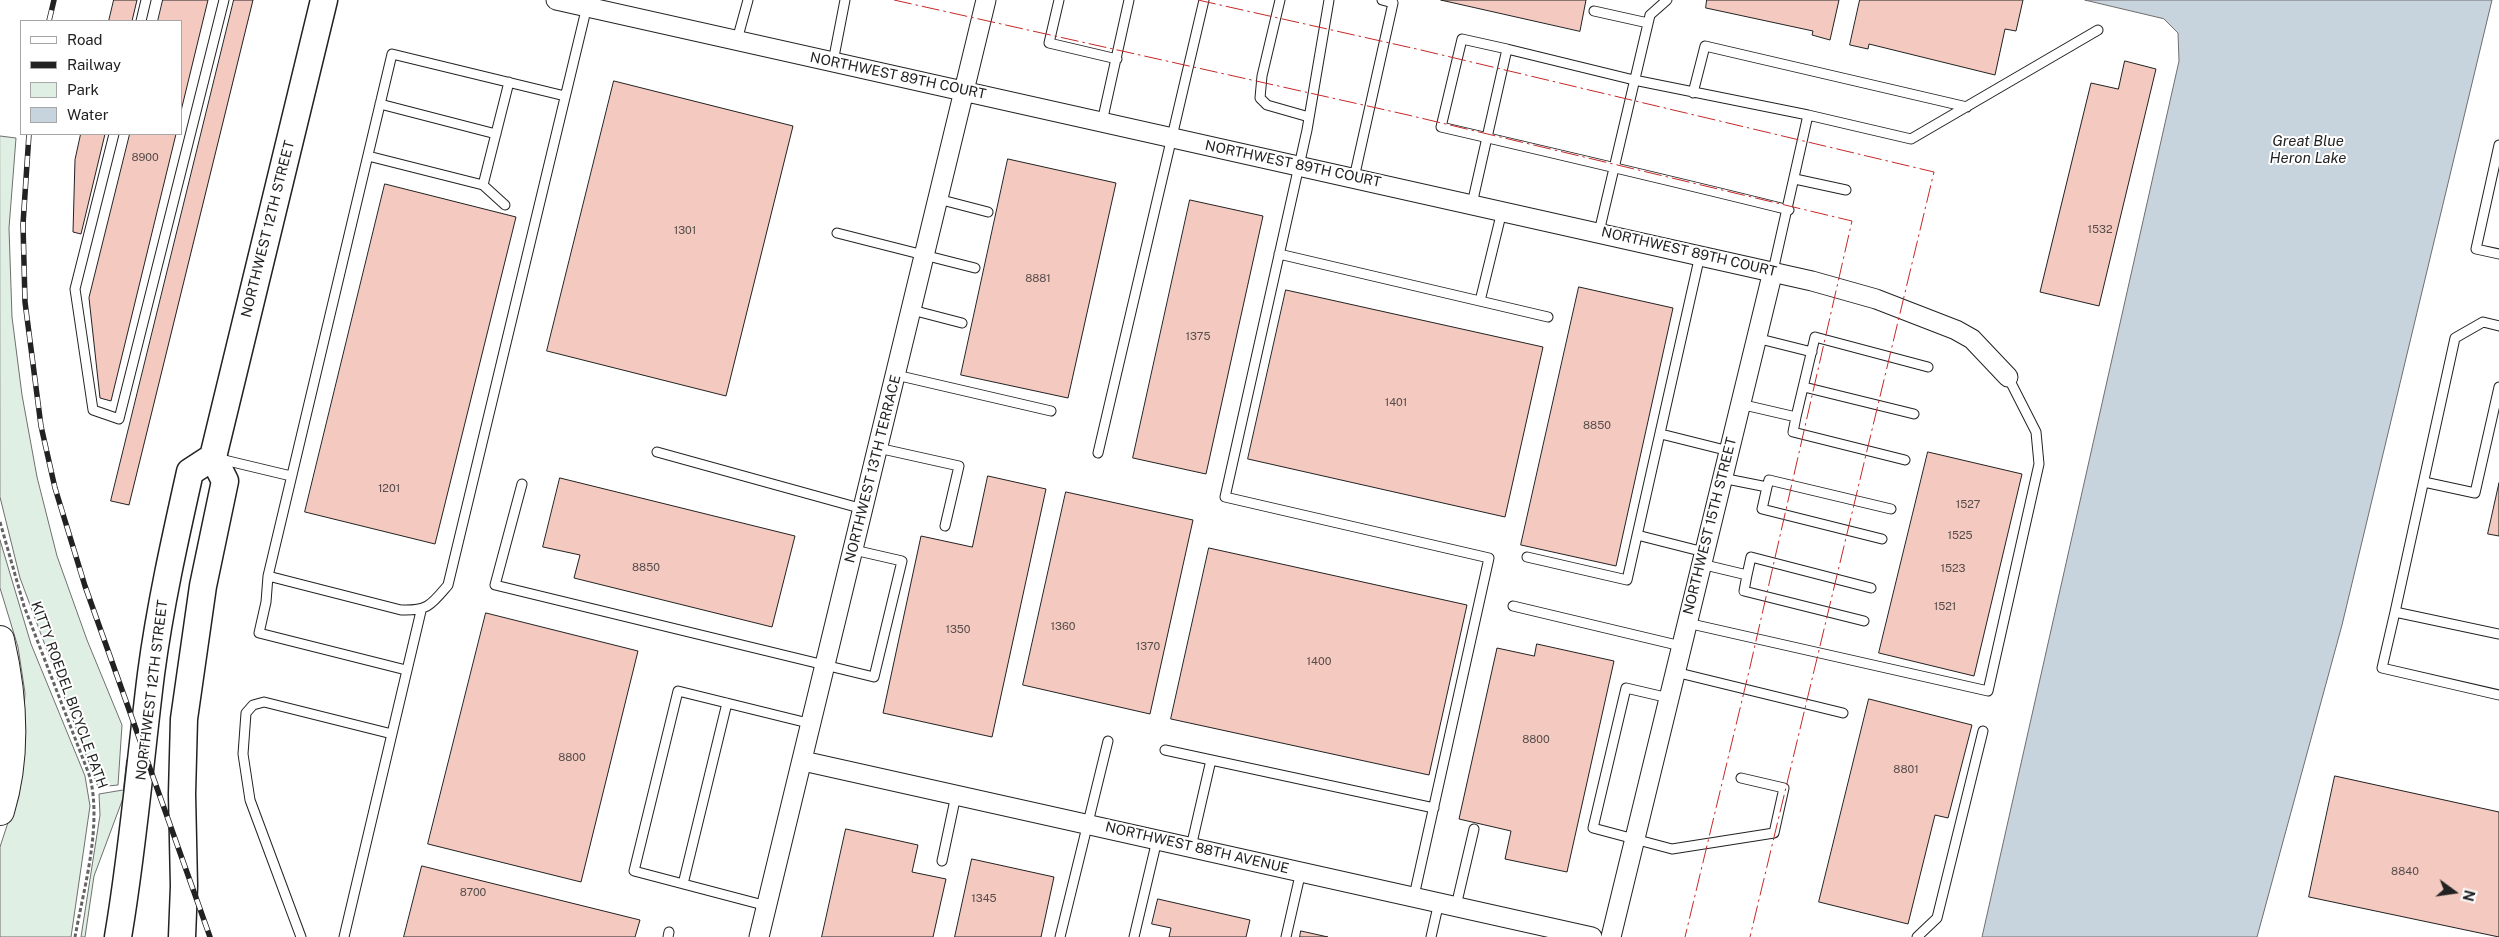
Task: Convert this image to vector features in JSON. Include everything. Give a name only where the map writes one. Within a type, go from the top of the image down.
[{"type":"highway","points":[[0,640],[10,697],[11,746],[8,778],[0,811]]},
{"type":"main road","name":"NORTHWEST 12TH STREET","points":[[118,937],[137,807],[151,673],[169,565],[190,472],[213,457],[324,0]]},
{"type":"main road","points":[[182,937],[184,886],[182,794],[184,719],[202,594],[225,481],[213,457]]},
{"type":"street","name":"NORTHWEST 89TH COURT","points":[[556,0],[588,3],[736,40],[1503,210],[1854,292],[1956,330],[1972,339],[2008,377]]},
{"type":"street","name":"NORTHWEST 13TH TERRACE","points":[[759,937],[986,0]]},
{"type":"street","name":"NORTHWEST 15TH STREET","points":[[1611,937],[1773,272]]},
{"type":"street","name":"NORTHWEST 88TH AVENUE","points":[[803,761],[1191,846],[1592,937]]},
{"type":"lane","points":[[141,20],[146,0]]},
{"type":"lane","points":[[114,135],[75,289],[93,410],[119,419],[224,0]]},
{"type":"lane","points":[[736,40],[748,0]]},
{"type":"lane","points":[[833,62],[845,0]]},
{"type":"lane","points":[[1059,0],[1049,42],[1117,58]]},
{"type":"lane","points":[[1102,122],[1129,0]]},
{"type":"lane","points":[[1098,453],[1204,0]]},
{"type":"lane","points":[[1280,0],[1262,76],[1260,98],[1267,105],[1309,117]]},
{"type":"lane","points":[[1329,0],[1299,166],[1225,497],[1490,558],[1414,896]]},
{"type":"lane","points":[[1354,178],[1393,3],[1382,0]]},
{"type":"lane","points":[[1600,232],[1650,15],[1667,0]]},
{"type":"lane","points":[[268,576],[401,610],[421,610],[435,601],[448,586],[588,3]]},
{"type":"lane","points":[[1594,11],[1648,23]]},
{"type":"lane","points":[[1789,210],[1441,127],[1462,39],[1634,80],[1808,115],[1911,139],[2098,30]]},
{"type":"lane","points":[[1693,93],[1705,46],[1967,107]]},
{"type":"lane","points":[[1472,204],[1507,49]]},
{"type":"lane","points":[[406,670],[258,633],[266,602],[268,576],[291,476],[392,54],[565,96]]},
{"type":"lane","points":[[483,185],[510,82]]},
{"type":"lane","points":[[380,104],[496,134]]},
{"type":"lane","name":"NORTHWEST 15TH STREET","points":[[1773,272],[1789,210],[1808,115]]},
{"type":"lane","points":[[2499,145],[2476,249],[2499,254]]},
{"type":"lane","points":[[368,156],[483,185],[505,205]]},
{"type":"lane","points":[[1795,179],[1846,190]]},
{"type":"lane","points":[[938,200],[988,212]]},
{"type":"lane","points":[[1480,301],[1503,210]]},
{"type":"lane","points":[[837,233],[975,268]]},
{"type":"lane","points":[[1279,254],[1548,316]]},
{"type":"lane","points":[[1527,556],[1627,580],[1700,255]]},
{"type":"lane","points":[[912,310],[962,323]]},
{"type":"lane","points":[[2499,326],[2483,322],[2455,338],[2382,668],[2499,695]]},
{"type":"lane","points":[[1905,460],[1793,432],[1815,337],[1928,367]]},
{"type":"lane","points":[[1756,338],[1812,352]]},
{"type":"lane","points":[[896,375],[1051,411]]},
{"type":"lane","points":[[1687,623],[1988,691],[2039,464],[2036,432],[2008,377]]},
{"type":"lane","points":[[2424,482],[2475,493],[2499,387]]},
{"type":"lane","points":[[1804,388],[1914,414]]},
{"type":"lane","points":[[1740,404],[1796,417]]},
{"type":"lane","points":[[1660,434],[1729,451]]},
{"type":"lane","points":[[878,448],[959,466],[945,526]]},
{"type":"lane","points":[[657,452],[864,509]]},
{"type":"lane","points":[[213,457],[291,476]]},
{"type":"lane","points":[[1722,478],[1766,487]]},
{"type":"lane","points":[[1882,539],[1762,509],[1766,487],[1769,480],[1891,509]]},
{"type":"lane","points":[[522,484],[495,585],[874,677],[902,562],[854,550]]},
{"type":"lane","points":[[1637,535],[1747,574]]},
{"type":"lane","points":[[1864,621],[1744,591],[1747,574],[1751,557],[1871,588]]},
{"type":"lane","points":[[1512,606],[1681,646]]},
{"type":"lane","points":[[344,937],[421,610]]},
{"type":"lane","points":[[2395,612],[2499,634]]},
{"type":"lane","points":[[1675,672],[1843,713]]},
{"type":"lane","points":[[1669,698],[1626,688],[1593,828],[1672,849],[1774,832],[1784,788],[1741,778]]},
{"type":"lane","points":[[767,906],[634,871],[678,691],[812,724]]},
{"type":"lane","points":[[301,937],[250,800],[243,754],[246,713],[253,705],[264,702],[392,734]]},
{"type":"lane","points":[[683,884],[727,703]]},
{"type":"lane","points":[[1917,937],[1937,918],[1983,731]]},
{"type":"lane","points":[[1060,937],[1108,741]]},
{"type":"lane","points":[[1165,750],[1434,808]]},
{"type":"lane","points":[[1191,846],[1211,760]]},
{"type":"lane","points":[[942,861],[956,795]]},
{"type":"lane","points":[[1431,937],[1448,904],[1474,829]]},
{"type":"lane","points":[[1134,937],[1157,840]]},
{"type":"lane","points":[[1286,937],[1301,871]]},
{"type":"path","name":"KITTY ROEDEL BICYCLE PATH","points":[[0,522],[24,606],[90,777],[95,798],[95,821],[75,937]]},
{"type":"green space","points":[[0,136],[16,138],[9,228],[12,317],[22,395],[37,477],[57,556],[87,640],[122,725],[118,785],[98,787],[20,578],[0,497]]},
{"type":"green space","points":[[0,540],[31,644],[85,776],[90,806],[71,937],[0,937],[0,847],[13,807],[22,744],[25,693],[18,647],[0,588]]},
{"type":"green space","points":[[127,760],[130,761],[128,785],[94,876],[85,937],[81,937],[100,815],[99,794],[123,790]]},
{"type":"water","name":"Great Blue Heron Lake","points":[[2085,0],[2492,0],[2342,625],[2257,937],[1982,937],[2179,61],[2178,33],[2164,19]]},
{"type":"building","points":[[114,0],[137,0],[132,20],[109,20]]},
{"type":"building","points":[[163,0],[208,0],[182,107],[182,20],[158,20]]},
{"type":"building","points":[[234,0],[253,0],[129,505],[111,501]]},
{"type":"building","points":[[1441,0],[1586,0],[1580,31]]},
{"type":"building","points":[[1707,0],[1839,0],[1830,40],[1812,35],[1813,31],[1706,8]]},
{"type":"building","points":[[1860,0],[2023,0],[2016,31],[2005,29],[1995,75],[1869,44],[1868,49],[1850,45]]},
{"type":"building","points":[[2125,61],[2156,69],[2099,306],[2040,292],[2091,83],[2118,89]]},
{"type":"building","points":[[614,81],[793,126],[726,396],[547,351]]},
{"type":"building","points":[[81,135],[105,135],[81,234],[73,232],[75,160]]},
{"type":"building","points":[[130,135],[176,135],[111,401],[100,398],[89,298]]},
{"type":"building","points":[[1008,159],[1116,183],[1068,398],[961,375]]},
{"type":"building","points":[[385,184],[516,217],[435,544],[305,512]]},
{"type":"building","points":[[1190,200],[1263,216],[1206,474],[1133,458]]},
{"type":"building","points":[[1579,287],[1673,308],[1616,566],[1521,545]]},
{"type":"building","points":[[1286,290],[1543,347],[1505,517],[1248,459]]},
{"type":"building","points":[[1928,452],[2022,474],[1974,676],[1879,653]]},
{"type":"building","points":[[988,476],[1046,489],[992,737],[883,713],[921,536],[972,547]]},
{"type":"building","points":[[560,478],[795,536],[772,627],[574,578],[580,555],[543,547]]},
{"type":"building","points":[[2499,483],[2499,536],[2488,534]]},
{"type":"building","points":[[1066,492],[1193,520],[1150,714],[1023,685]]},
{"type":"building","points":[[1209,548],[1467,605],[1429,775],[1171,719]]},
{"type":"building","points":[[486,613],[638,651],[581,882],[428,844]]},
{"type":"building","points":[[1537,644],[1614,661],[1567,872],[1505,859],[1511,831],[1459,819],[1497,648],[1534,656]]},
{"type":"building","points":[[1869,699],[1972,725],[1948,818],[1935,815],[1908,924],[1819,902]]},
{"type":"building","points":[[2335,776],[2499,812],[2499,937],[2309,897]]},
{"type":"building","points":[[846,829],[918,845],[912,872],[946,879],[933,937],[822,937]]},
{"type":"building","points":[[972,859],[1054,877],[1041,937],[955,937]]},
{"type":"building","points":[[422,866],[640,920],[635,937],[404,937]]},
{"type":"building","points":[[1158,899],[1250,920],[1246,937],[1169,937],[1171,928],[1152,924]]},
{"type":"building","points":[[1301,931],[1328,937],[1300,937]]},
{"type":"railway","points":[[49,20],[54,0]]},
{"type":"railway","points":[[29,135],[23,224],[25,302],[41,426],[55,488],[85,586],[210,937]]},
{"type":"power","points":[[894,0],[1408,115],[1852,221],[1750,667],[1685,937]]},
{"type":"power","points":[[1198,0],[1421,50],[1934,172],[1750,937]]}]
